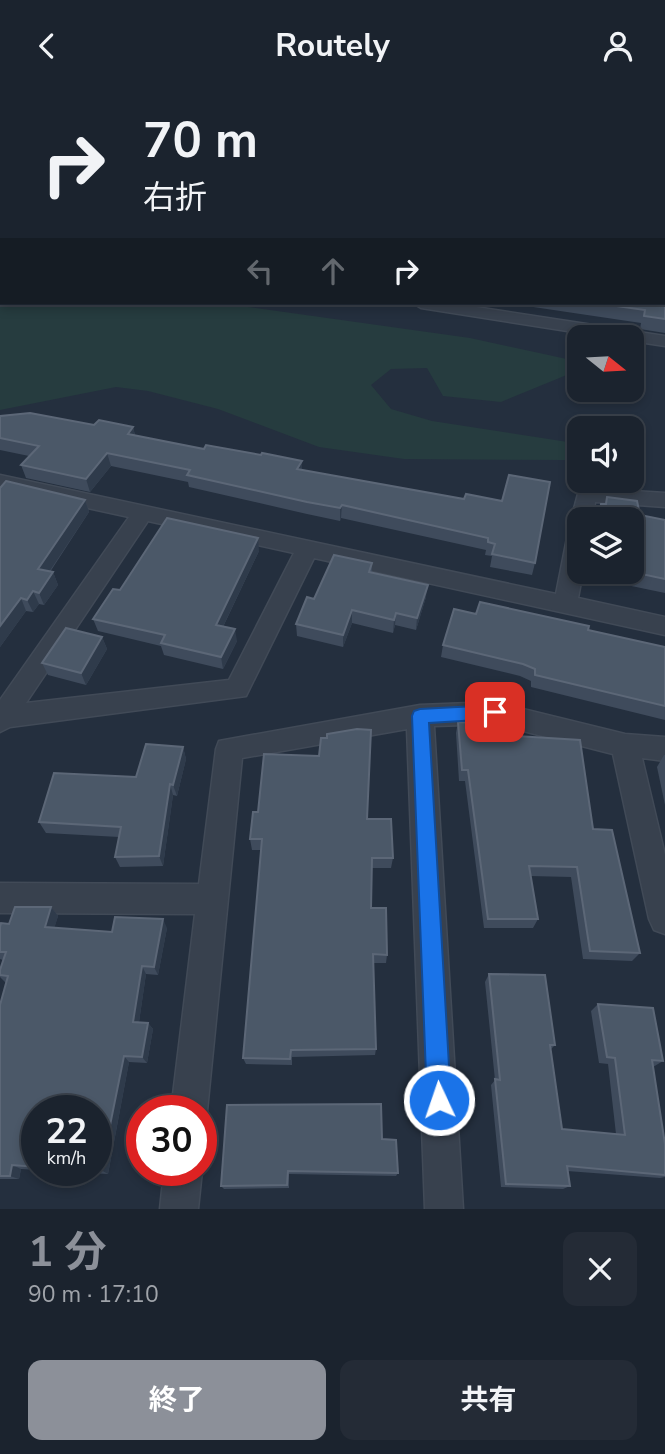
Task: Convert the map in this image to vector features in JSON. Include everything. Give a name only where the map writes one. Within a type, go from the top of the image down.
[{"type":"street","points":[[434,305],[665,341]]},
{"type":"street","points":[[0,482],[665,626]]},
{"type":"street","points":[[584,507],[586,495],[665,500]]},
{"type":"street","points":[[1,719],[144,513]]},
{"type":"street","points":[[1,719],[237,689],[307,550]]},
{"type":"street","points":[[565,605],[569,584]]},
{"type":"street","points":[[191,1095],[229,749],[420,716],[495,712],[625,745],[665,749]]},
{"type":"street","points":[[420,716],[444,1209]]},
{"type":"street","points":[[625,745],[665,919]]},
{"type":"street","points":[[0,898],[211,898]]},
{"type":"street","points":[[179,1209],[181,1186]]},
{"type":"green space","points":[[0,305],[234,305],[470,338],[567,359],[567,375],[501,402],[443,396],[427,368],[391,369],[371,385],[391,409],[432,421],[567,442],[566,460],[404,459],[319,447],[218,409],[148,391],[116,387],[0,410]]},
{"type":"building","points":[[609,305],[665,305],[665,319],[644,316],[645,310]]},
{"type":"building","points":[[30,413],[94,425],[99,420],[133,427],[128,434],[204,449],[206,445],[261,455],[262,453],[302,461],[297,469],[464,499],[466,494],[502,501],[509,475],[550,482],[535,563],[492,554],[495,544],[488,542],[488,538],[342,505],[340,508],[307,502],[187,475],[190,470],[107,453],[86,479],[21,465],[39,446],[0,438],[0,416]]},
{"type":"building","points":[[6,481],[85,500],[38,569],[53,572],[39,593],[33,591],[27,600],[21,598],[0,626],[0,488]]},
{"type":"building","points":[[607,497],[637,501],[638,507],[601,507],[601,504],[606,504]]},
{"type":"building","points":[[644,516],[665,520],[665,579],[644,575]]},
{"type":"building","points":[[167,518],[258,538],[216,625],[235,629],[221,657],[161,643],[165,635],[93,619],[113,589],[120,590]]},
{"type":"building","points":[[334,555],[372,563],[369,572],[428,585],[417,618],[396,613],[394,620],[352,610],[343,635],[296,624],[307,597],[314,599]]},
{"type":"building","points":[[480,602],[589,626],[588,630],[665,647],[665,706],[535,675],[535,669],[523,664],[443,645],[454,609],[476,614]]},
{"type":"building","points":[[66,628],[102,637],[81,673],[42,663]]},
{"type":"building","points":[[458,722],[499,723],[501,735],[580,740],[593,829],[612,830],[640,953],[590,951],[577,867],[529,866],[538,919],[488,919],[468,770],[462,770]]},
{"type":"building","points":[[357,729],[371,730],[367,819],[391,819],[393,858],[372,858],[371,908],[386,908],[387,955],[373,954],[376,1049],[291,1050],[290,1059],[243,1058],[262,839],[250,839],[253,812],[258,812],[264,754],[319,756],[321,738],[327,738],[327,734]]},
{"type":"building","points":[[146,744],[183,747],[173,785],[170,784],[159,856],[115,857],[121,827],[39,822],[54,773],[136,777]]},
{"type":"building","points":[[15,907],[51,907],[45,927],[112,932],[115,917],[163,919],[154,967],[142,966],[133,1022],[148,1023],[142,1057],[124,1056],[112,1115],[112,1095],[21,1095],[21,1166],[12,1165],[10,1176],[0,1176],[0,1005],[8,976],[0,975],[6,952],[0,952],[0,927],[1,923],[9,924]]},
{"type":"building","points":[[489,974],[545,975],[555,1045],[550,1045],[562,1129],[625,1135],[615,1058],[607,1057],[598,1004],[653,1008],[663,1061],[652,1060],[665,1144],[665,1175],[567,1166],[570,1186],[506,1184],[495,1079],[500,1080]]},
{"type":"building","points":[[381,1104],[382,1139],[396,1140],[398,1173],[288,1171],[287,1185],[221,1186],[227,1105]]},
{"type":"route","points":[[439,1100],[420,716],[495,712]]}]
